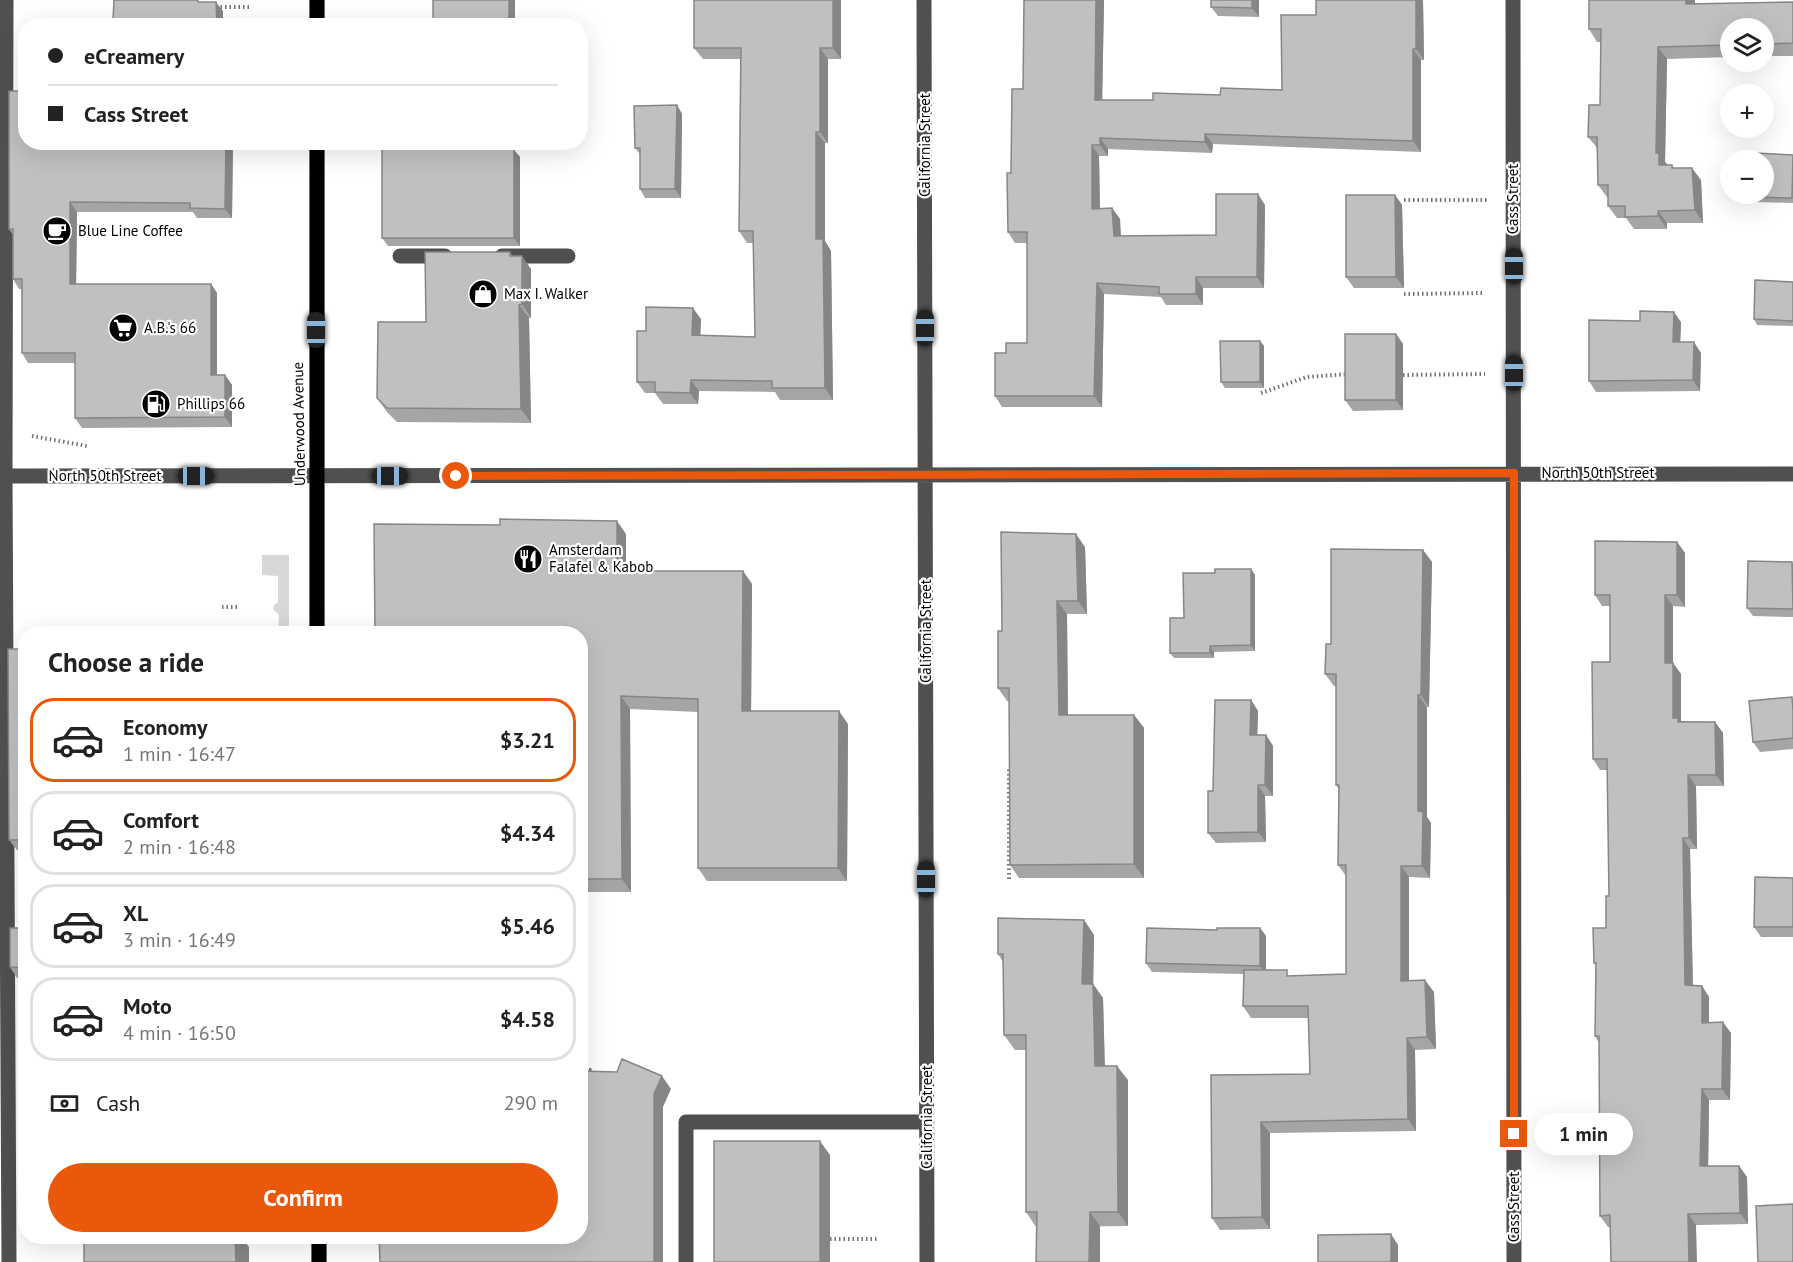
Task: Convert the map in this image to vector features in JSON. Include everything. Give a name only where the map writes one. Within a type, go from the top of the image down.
[{"type":"main road","points":[[317,0],[317,18]]},
{"type":"main road","name":"Underwood Avenue","points":[[316,150],[317,626]]},
{"type":"main road","points":[[319,1244],[319,1262]]},
{"type":"street","points":[[6,0],[3,476],[9,1262]]},
{"type":"street","name":"California Street","points":[[924,0],[927,1262]]},
{"type":"street","name":"Cass Street","points":[[1513,0],[1514,1262]]},
{"type":"street","points":[[400,255],[456,256]]},
{"type":"street","points":[[489,256],[568,256]]},
{"type":"street","name":"North 50th Street","points":[[3,476],[1793,474]]},
{"type":"street","points":[[686,1262],[686,1122],[927,1122]]},
{"type":"path","points":[[212,7],[250,7]]},
{"type":"path","points":[[1404,200],[1488,200]]},
{"type":"path","points":[[1404,294],[1489,293]]},
{"type":"path","points":[[1261,393],[1307,377],[1353,374]]},
{"type":"path","points":[[1403,375],[1489,374]]},
{"type":"path","points":[[5,431],[91,447]]},
{"type":"path","points":[[222,607],[240,608]]},
{"type":"path","points":[[1009,763],[1009,879]]},
{"type":"path","points":[[1009,798],[1019,798]]},
{"type":"path","points":[[588,1070],[590,1070],[590,1082]]},
{"type":"path","points":[[830,1239],[879,1239]]},
{"type":"shaded area","points":[[262,555],[289,555],[289,626],[278,626],[279,615],[273,609],[278,602],[278,576],[262,575]]},
{"type":"building","points":[[114,0],[216,2],[217,18],[113,18]]},
{"type":"building","points":[[433,0],[509,0],[509,18],[433,18]]},
{"type":"building","points":[[694,0],[833,0],[833,48],[820,48],[820,132],[816,132],[816,239],[823,239],[825,388],[772,388],[772,381],[691,380],[690,393],[655,392],[655,382],[637,382],[637,331],[646,331],[646,307],[693,308],[692,335],[755,337],[753,231],[739,231],[741,48],[694,48]]},
{"type":"building","points":[[1024,0],[1096,0],[1095,100],[1153,100],[1153,93],[1220,95],[1221,88],[1282,90],[1281,15],[1316,15],[1316,0],[1416,0],[1416,49],[1413,49],[1413,141],[1205,134],[1205,142],[1100,138],[1100,145],[1092,145],[1092,209],[1112,208],[1114,236],[1216,235],[1216,194],[1258,194],[1257,277],[1196,277],[1196,294],[1159,294],[1159,287],[1097,283],[1094,396],[995,396],[995,353],[1006,353],[1006,343],[1027,343],[1027,232],[1008,232],[1007,173],[1011,173],[1012,89],[1023,89]]},
{"type":"building","points":[[1211,0],[1252,0],[1252,8],[1211,7]]},
{"type":"building","points":[[1589,0],[1686,0],[1686,4],[1793,2],[1793,43],[1774,44],[1774,18],[1720,18],[1720,45],[1658,47],[1656,153],[1659,153],[1659,165],[1672,165],[1672,168],[1692,168],[1695,210],[1658,211],[1658,216],[1625,217],[1625,206],[1608,206],[1608,185],[1598,185],[1597,137],[1588,137],[1589,105],[1600,105],[1601,29],[1589,29]]},
{"type":"building","points":[[9,91],[18,91],[18,150],[226,150],[225,209],[190,208],[190,203],[70,202],[70,284],[211,284],[211,375],[225,375],[225,417],[75,418],[75,353],[22,353],[22,279],[13,279],[13,229],[9,229]]},
{"type":"building","points":[[677,105],[675,189],[640,189],[640,148],[635,148],[634,106]]},
{"type":"building","points":[[382,150],[514,150],[514,238],[382,238]]},
{"type":"building","points":[[1774,154],[1793,155],[1792,198],[1774,198]]},
{"type":"building","points":[[1346,195],[1395,195],[1396,277],[1346,277]]},
{"type":"building","points":[[425,252],[510,252],[510,256],[522,256],[522,304],[519,305],[521,409],[387,408],[377,398],[378,322],[426,322]]},
{"type":"building","points":[[1755,280],[1793,282],[1793,321],[1754,319]]},
{"type":"building","points":[[1640,311],[1674,312],[1673,342],[1694,342],[1693,380],[1589,381],[1589,320],[1640,321]]},
{"type":"building","points":[[1345,334],[1396,334],[1396,400],[1345,400]]},
{"type":"building","points":[[1220,341],[1260,341],[1260,382],[1221,382]]},
{"type":"building","points":[[500,519],[617,521],[617,561],[620,561],[620,571],[743,571],[742,711],[839,711],[838,868],[698,868],[698,699],[621,696],[622,879],[588,879],[588,626],[375,626],[374,524],[500,525]]},
{"type":"building","points":[[1001,532],[1076,534],[1078,601],[1057,601],[1059,715],[1134,715],[1134,864],[1010,865],[1009,688],[998,688],[998,631],[1002,631]]},
{"type":"building","points":[[1595,541],[1677,542],[1677,595],[1665,595],[1665,663],[1673,663],[1673,718],[1678,718],[1678,722],[1715,722],[1716,775],[1688,775],[1689,838],[1683,838],[1685,985],[1702,986],[1702,1023],[1723,1022],[1722,1089],[1702,1089],[1700,1166],[1739,1166],[1740,1213],[1688,1214],[1689,1262],[1611,1262],[1610,1215],[1600,1216],[1599,1036],[1595,1036],[1596,963],[1594,963],[1593,928],[1606,928],[1606,896],[1609,896],[1607,759],[1593,759],[1592,662],[1610,662],[1610,595],[1595,595]]},
{"type":"building","points":[[1331,549],[1423,550],[1421,695],[1418,695],[1418,811],[1423,812],[1422,866],[1401,866],[1401,981],[1425,980],[1427,1037],[1407,1038],[1408,1119],[1261,1122],[1262,1217],[1212,1218],[1211,1075],[1310,1074],[1308,1006],[1243,1006],[1244,970],[1287,970],[1287,976],[1346,974],[1346,865],[1338,865],[1339,785],[1336,785],[1336,674],[1325,674],[1326,644],[1331,644]]},
{"type":"building","points":[[1748,561],[1792,562],[1793,609],[1747,608]]},
{"type":"building","points":[[1215,569],[1251,569],[1251,645],[1210,646],[1210,653],[1170,653],[1170,618],[1184,618],[1183,573],[1215,573]]},
{"type":"building","points":[[8,649],[18,649],[18,840],[9,840]]},
{"type":"building","points":[[1792,697],[1793,738],[1753,742],[1749,701]]},
{"type":"building","points":[[1215,700],[1251,700],[1250,735],[1266,735],[1265,785],[1258,785],[1258,832],[1208,833],[1208,791],[1213,791]]},
{"type":"building","points":[[1755,877],[1793,878],[1793,927],[1754,927]]},
{"type":"building","points":[[998,918],[1084,920],[1082,984],[1093,984],[1095,1066],[1117,1066],[1118,1212],[1090,1212],[1089,1262],[1036,1262],[1037,1212],[1026,1212],[1026,1035],[1004,1035],[1003,954],[998,954]]},
{"type":"building","points":[[10,928],[18,928],[18,968],[10,967]]},
{"type":"building","points":[[1147,928],[1217,930],[1217,928],[1260,928],[1260,966],[1146,963]]},
{"type":"building","points":[[622,1059],[662,1076],[654,1094],[654,1262],[380,1262],[379,1244],[588,1244],[588,1071],[617,1072]]},
{"type":"building","points":[[714,1141],[820,1141],[820,1262],[714,1262]]},
{"type":"building","points":[[1793,1204],[1793,1262],[1758,1262],[1756,1206]]},
{"type":"building","points":[[1391,1234],[1391,1262],[1318,1262],[1318,1235]]},
{"type":"building","points":[[84,1244],[235,1244],[236,1262],[84,1262]]},
{"type":"place","name":"Blue Line Coffee","points":[[57,231]]},
{"type":"place","name":"Max I. Walker","points":[[483,294]]},
{"type":"place","name":"A.B.'s 66","points":[[123,328]]},
{"type":"place","name":"Phillips 66","points":[[156,404]]},
{"type":"place","name":"Amsterdam Falafel & Kabob","points":[[528,559]]},
{"type":"route","points":[[456,476],[1514,473],[1514,1134]]}]
